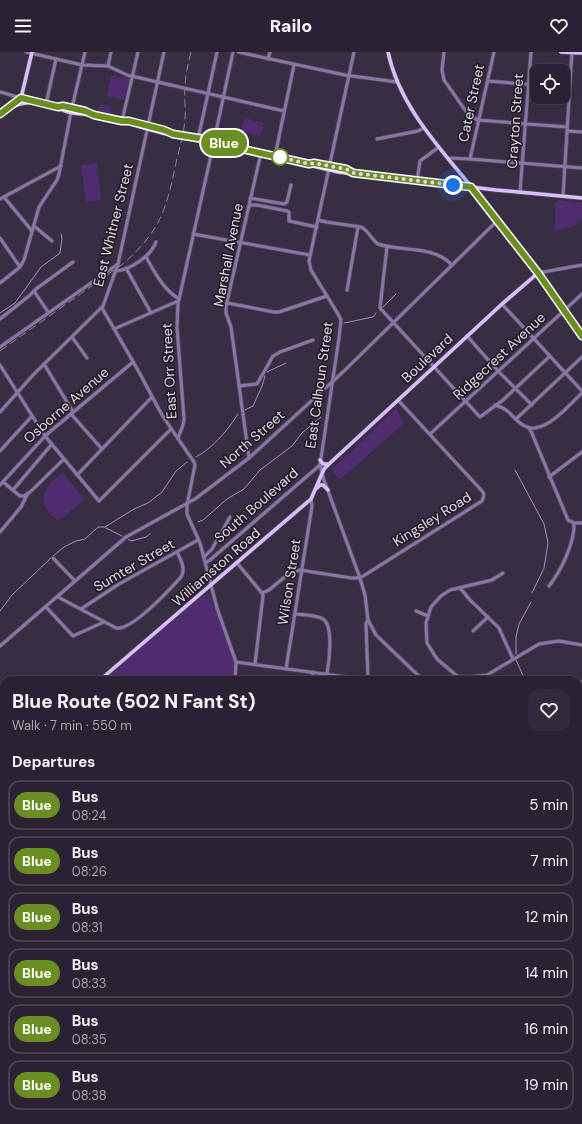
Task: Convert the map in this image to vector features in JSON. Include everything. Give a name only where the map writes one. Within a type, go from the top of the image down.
[{"type":"main road","points":[[388,52],[397,82],[412,111],[538,273],[582,336]]},
{"type":"main road","points":[[561,52],[582,53]]},
{"type":"main road","points":[[0,114],[21,98],[32,53]]},
{"type":"main road","points":[[21,98],[58,107],[63,110],[72,110],[122,121],[165,134],[198,139],[203,138],[214,142],[222,142],[225,145],[309,164],[314,167],[329,168],[346,173],[582,198]]},
{"type":"main road","points":[[6,109],[20,104],[38,102]]},
{"type":"main road","name":"Boulevard","points":[[333,460],[502,304],[538,273]]},
{"type":"main road","name":"Williamston Road","points":[[105,676],[311,499],[322,474],[328,464],[333,460]]},
{"type":"main road","points":[[320,463],[328,464]]},
{"type":"main road","points":[[316,489],[321,484],[328,490]]},
{"type":"street","points":[[26,52],[82,65],[108,66],[124,74],[284,111]]},
{"type":"street","points":[[0,283],[20,267],[26,257],[39,207],[57,180],[85,52]]},
{"type":"street","points":[[108,66],[111,52]]},
{"type":"street","points":[[122,121],[138,52]]},
{"type":"street","name":"East Whitner Street","points":[[0,412],[44,364],[102,308],[118,264],[164,52]]},
{"type":"street","points":[[198,139],[217,52]]},
{"type":"street","name":"East Orr Street","points":[[232,52],[214,142],[178,300],[177,328],[184,420],[178,438],[195,465],[186,511],[206,562],[217,608],[236,662],[235,676]]},
{"type":"street","points":[[238,52],[349,76],[397,82]]},
{"type":"street","points":[[268,59],[270,52]]},
{"type":"street","name":"East Calhoun Street","points":[[354,52],[309,261],[310,270],[341,320],[340,338],[320,463],[322,474],[360,578],[365,595],[368,620],[376,635],[419,676]]},
{"type":"street","points":[[444,52],[442,70],[444,80],[465,110],[479,120],[567,127]]},
{"type":"street","name":"Cater Street","points":[[470,159],[494,52]]},
{"type":"street","name":"Crayton Street","points":[[520,192],[531,52]]},
{"type":"street","points":[[570,87],[572,52]]},
{"type":"street","points":[[46,104],[56,59]]},
{"type":"street","points":[[275,156],[294,65]]},
{"type":"street","points":[[488,81],[528,84]]},
{"type":"street","points":[[0,92],[21,98]]},
{"type":"street","points":[[563,196],[569,104]]},
{"type":"street","points":[[377,139],[418,131],[424,128]]},
{"type":"street","points":[[567,131],[582,132]]},
{"type":"street","points":[[417,180],[420,161],[439,147]]},
{"type":"street","name":"Marshall Avenue","points":[[248,458],[231,327],[226,313],[227,302],[248,205],[261,153]]},
{"type":"street","points":[[448,158],[582,168]]},
{"type":"street","points":[[0,198],[61,166]]},
{"type":"street","points":[[250,198],[284,204],[287,202],[291,185]]},
{"type":"street","points":[[4,196],[32,230]]},
{"type":"street","points":[[248,205],[257,205],[287,211],[289,212],[289,221],[316,228]]},
{"type":"street","points":[[318,220],[358,227],[366,230],[378,244],[387,247],[437,254],[445,258],[452,265]]},
{"type":"street","name":"North Street","points":[[0,646],[126,537],[196,500],[248,458],[332,383],[497,221]]},
{"type":"street","points":[[34,226],[52,241]]},
{"type":"street","points":[[347,290],[358,227]]},
{"type":"street","points":[[193,234],[310,255]]},
{"type":"street","points":[[0,238],[20,267]]},
{"type":"street","points":[[116,271],[126,268],[146,257],[152,251],[156,242]]},
{"type":"street","points":[[387,247],[380,308],[480,417],[516,388],[550,356]]},
{"type":"street","points":[[114,329],[178,300],[164,286],[146,257]]},
{"type":"street","points":[[0,319],[73,262]]},
{"type":"street","points":[[0,346],[118,264]]},
{"type":"street","points":[[538,273],[582,265]]},
{"type":"street","points":[[126,268],[151,313]]},
{"type":"street","points":[[34,291],[48,312]]},
{"type":"street","name":"Ridgecrest Avenue","points":[[430,434],[582,294]]},
{"type":"street","points":[[227,302],[274,312],[286,310],[327,296]]},
{"type":"street","points":[[495,405],[509,411],[519,422],[528,427],[535,428],[553,419],[582,392],[502,304]]},
{"type":"street","points":[[102,308],[152,397],[178,438]]},
{"type":"street","points":[[467,336],[498,371],[532,405]]},
{"type":"street","points":[[72,337],[87,358]]},
{"type":"street","points":[[239,386],[257,384],[270,359],[276,353],[313,340]]},
{"type":"street","points":[[516,418],[532,405],[582,357]]},
{"type":"street","name":"Osborne Avenue","points":[[0,485],[45,436],[133,362]]},
{"type":"street","points":[[44,364],[72,413],[102,449]]},
{"type":"street","points":[[0,365],[45,436],[100,501],[171,429]]},
{"type":"street","points":[[77,474],[152,397]]},
{"type":"street","name":"Kingsley Road","points":[[360,578],[482,501],[483,498],[483,492],[398,400]]},
{"type":"street","points":[[0,451],[32,416]]},
{"type":"street","points":[[528,427],[568,520],[574,523],[582,523]]},
{"type":"street","points":[[13,490],[52,444]]},
{"type":"street","points":[[549,477],[582,452]]},
{"type":"street","points":[[0,476],[13,490],[22,496],[28,493],[64,459]]},
{"type":"street","name":"South Boulevard","points":[[206,562],[320,463]]},
{"type":"street","points":[[0,532],[21,507],[28,493]]},
{"type":"street","name":"Wilson Street","points":[[286,669],[312,506],[311,499]]},
{"type":"street","points":[[204,557],[212,549],[230,517]]},
{"type":"street","points":[[549,586],[554,580],[568,550],[574,529],[574,523]]},
{"type":"street","name":"Sumter Street","points":[[81,609],[119,584],[198,540]]},
{"type":"street","points":[[58,597],[120,629],[137,619],[151,607],[183,574],[183,567],[177,552]]},
{"type":"street","points":[[53,558],[75,581]]},
{"type":"street","points":[[237,563],[263,596],[255,664]]},
{"type":"street","points":[[262,593],[269,590],[287,575],[302,570],[351,578],[360,578]]},
{"type":"street","points":[[457,676],[445,667],[431,652],[427,643],[426,623],[431,607],[441,596],[450,590],[492,580],[503,573]]},
{"type":"street","points":[[460,588],[503,632],[514,659]]},
{"type":"street","points":[[46,607],[73,636],[104,622]]},
{"type":"street","points":[[416,611],[428,616]]},
{"type":"street","points":[[295,614],[322,619],[328,626],[330,656],[327,674]]},
{"type":"street","points":[[473,631],[488,617]]},
{"type":"street","points":[[368,620],[366,623],[369,676]]},
{"type":"street","points":[[477,676],[487,675],[539,644],[559,641],[582,645]]},
{"type":"street","points":[[236,662],[341,676]]},
{"type":"street","points":[[312,676],[313,672]]},
{"type":"shaded area","points":[[111,76],[129,79],[124,100],[107,96]]},
{"type":"shaded area","points":[[100,104],[112,107],[111,113],[98,110]]},
{"type":"shaded area","points":[[244,118],[264,123],[260,136],[241,132]]},
{"type":"shaded area","points":[[97,163],[101,200],[86,202],[81,165]]},
{"type":"shaded area","points":[[559,200],[582,203],[582,220],[573,226],[555,231],[555,203]]},
{"type":"shaded area","points":[[396,408],[404,423],[340,480],[331,470]]},
{"type":"shaded area","points":[[63,473],[83,497],[83,501],[59,521],[46,509],[44,496],[50,483]]},
{"type":"shaded area","points":[[209,593],[235,664],[233,676],[105,676],[186,607]]},
{"type":"waterway","points":[[0,313],[15,303],[41,267],[60,253],[62,238],[61,234]]},
{"type":"waterway","points":[[382,308],[396,294]]},
{"type":"waterway","points":[[344,323],[373,317],[376,313]]},
{"type":"waterway","points":[[267,372],[286,363]]},
{"type":"waterway","points":[[245,410],[253,406],[265,376]]},
{"type":"waterway","points":[[196,457],[220,438],[238,414]]},
{"type":"waterway","points":[[198,522],[203,520],[227,499],[244,489],[260,470],[292,446],[302,433],[321,417]]},
{"type":"waterway","points":[[0,611],[12,595],[64,547],[76,541],[85,539],[98,527],[105,527],[134,509],[148,503],[162,492],[176,471],[187,462]]},
{"type":"waterway","points":[[515,470],[544,524],[548,543],[544,568],[532,593]]},
{"type":"waterway","points":[[106,528],[122,536]]},
{"type":"waterway","points":[[128,539],[131,541],[146,537],[150,534]]},
{"type":"waterway","points":[[516,654],[516,637],[519,624],[531,602]]},
{"type":"waterway","points":[[516,660],[523,676]]},
{"type":"railway","points":[[0,351],[124,263],[146,240],[154,229],[165,207],[183,136],[186,79],[191,52]]},
{"type":"bus line","name":"Blue","points":[[0,114],[21,98],[58,107],[63,106],[85,111],[94,115],[122,121],[126,120],[168,131],[173,134],[222,142],[225,145],[309,164],[314,163],[346,169],[353,173],[471,187],[538,273],[582,336]]},
{"type":"route","points":[[280,157],[275,156],[309,164],[314,163],[346,169],[353,173],[453,185]]}]
